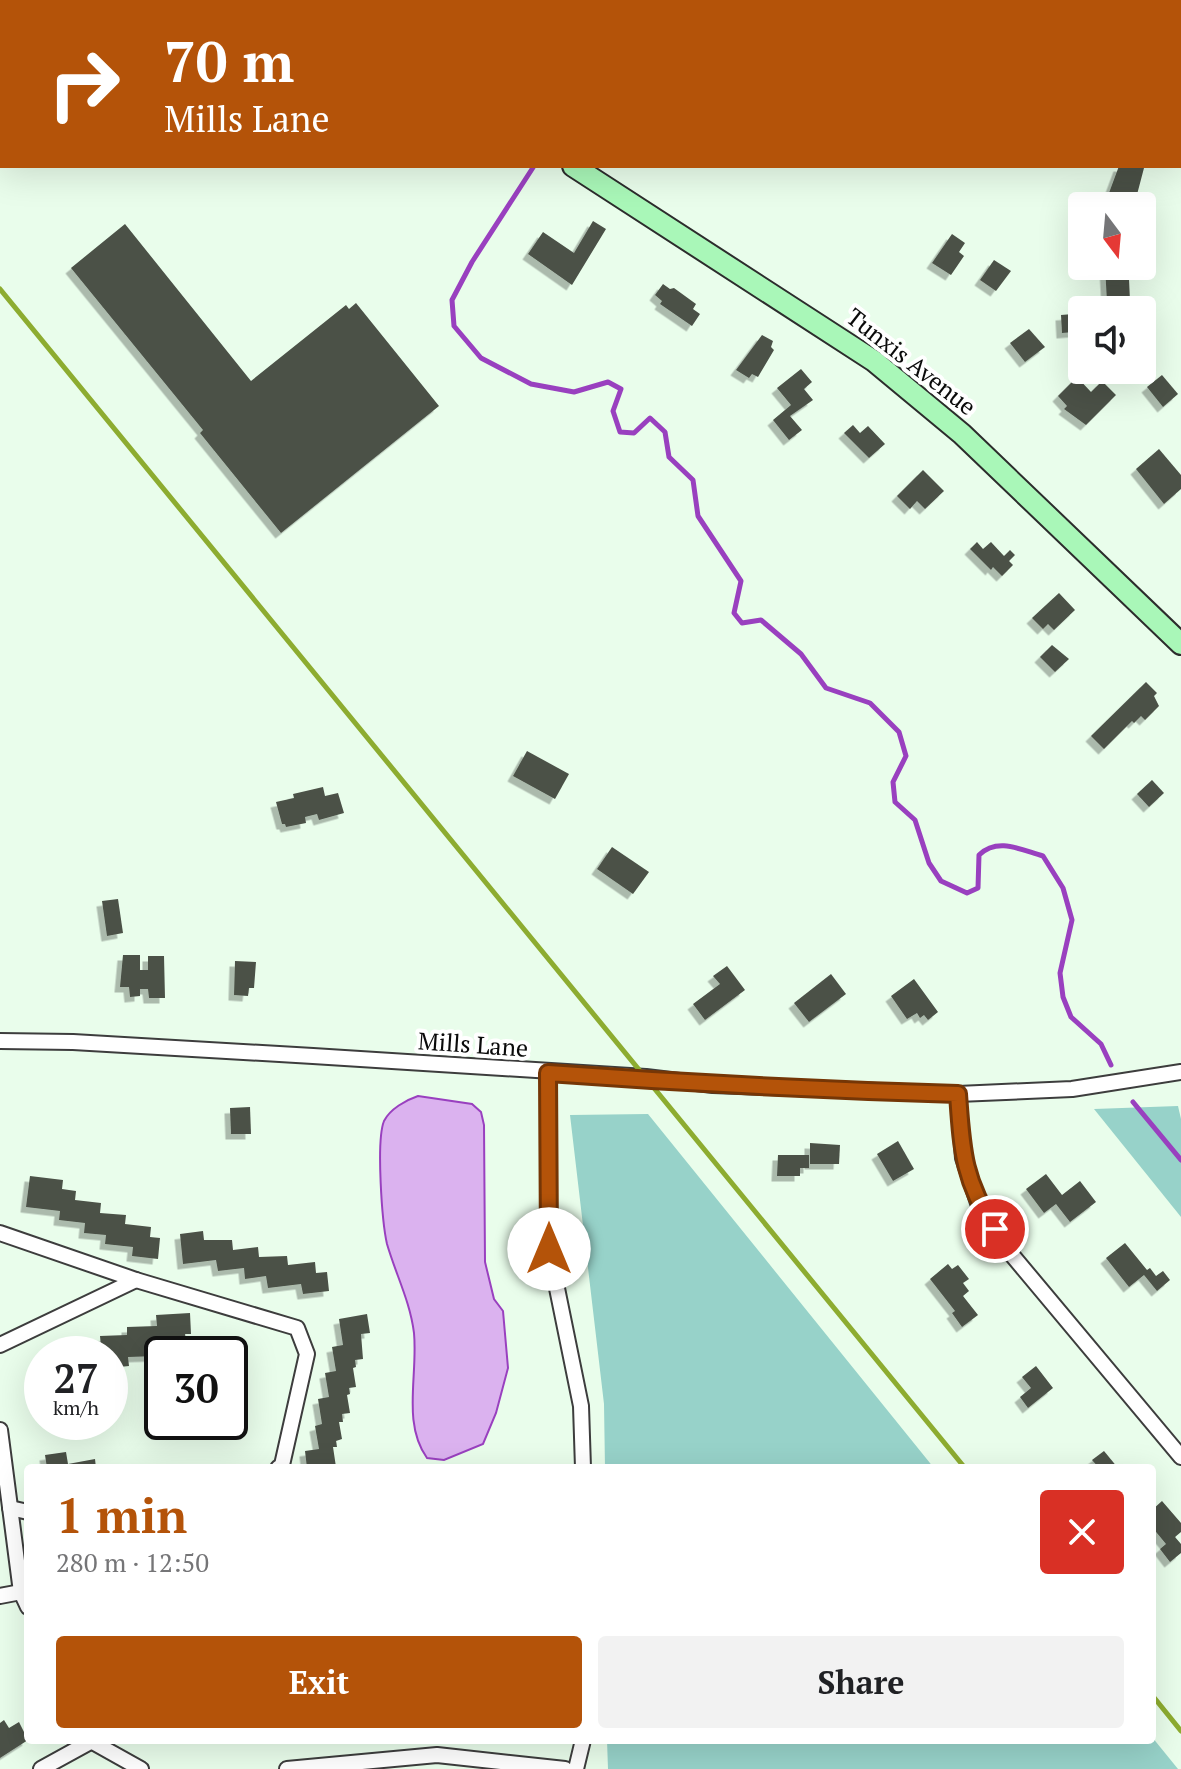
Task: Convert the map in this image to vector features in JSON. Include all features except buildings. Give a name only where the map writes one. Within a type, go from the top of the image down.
[{"type":"main road","name":"Tunxis Avenue","points":[[576,168],[874,361],[962,434],[1181,644]]},
{"type":"street","name":"Mills Lane","points":[[0,1041],[73,1042],[646,1077],[713,1085],[958,1094],[1072,1089],[1181,1072]]},
{"type":"street","points":[[548,1073],[549,1249],[581,1406],[583,1464]]},
{"type":"street","points":[[958,1094],[963,1158],[978,1203],[1012,1255],[1181,1457]]},
{"type":"street","points":[[0,1233],[136,1280],[297,1328],[307,1354],[282,1464]]},
{"type":"street","points":[[0,1345],[136,1280]]},
{"type":"street","points":[[0,1430],[24,1598]]},
{"type":"street","points":[[10,1508],[24,1511]]},
{"type":"street","points":[[0,1596],[21,1592]]},
{"type":"street","points":[[41,1769],[85,1744]]},
{"type":"street","points":[[95,1744],[141,1769]]},
{"type":"street","points":[[576,1769],[582,1744]]},
{"type":"street","points":[[287,1769],[437,1755],[565,1769]]},
{"type":"shaded area","points":[[418,1096],[472,1104],[481,1112],[484,1125],[485,1262],[494,1299],[503,1311],[508,1368],[496,1413],[483,1444],[444,1460],[427,1458],[415,1430],[414,1333],[387,1244],[382,1201],[380,1146],[384,1121],[399,1106]]},
{"type":"shaded area","points":[[1178,1106],[1181,1119],[1181,1217],[1094,1109]]},
{"type":"shaded area","points":[[648,1114],[931,1464],[605,1464],[604,1404],[570,1115]]},
{"type":"shaded area","points":[[1156,1742],[1178,1769],[608,1769],[607,1744]]},
{"type":"waterway","points":[[533,168],[472,262],[452,300],[454,326],[481,358],[531,384],[574,392],[608,382],[621,389],[613,411],[620,432],[634,433],[650,418],[665,432],[669,457],[693,480],[698,516],[741,581],[734,613],[742,623],[761,620],[801,654],[826,688],[870,703],[899,732],[906,756],[893,782],[895,802],[915,820],[929,863],[941,881],[967,893],[978,888],[979,855],[994,847],[1010,846],[1043,856],[1063,888],[1072,920],[1060,973],[1063,997],[1071,1017],[1101,1044],[1111,1065]]},
{"type":"waterway","points":[[1133,1102],[1181,1160]]},
{"type":"railway","points":[[0,289],[962,1464]]},
{"type":"railway","points":[[1156,1700],[1181,1731]]},
{"type":"route","points":[[549,1249],[548,1073],[646,1077],[713,1085],[958,1094],[963,1158],[978,1203],[995,1229]]}]
